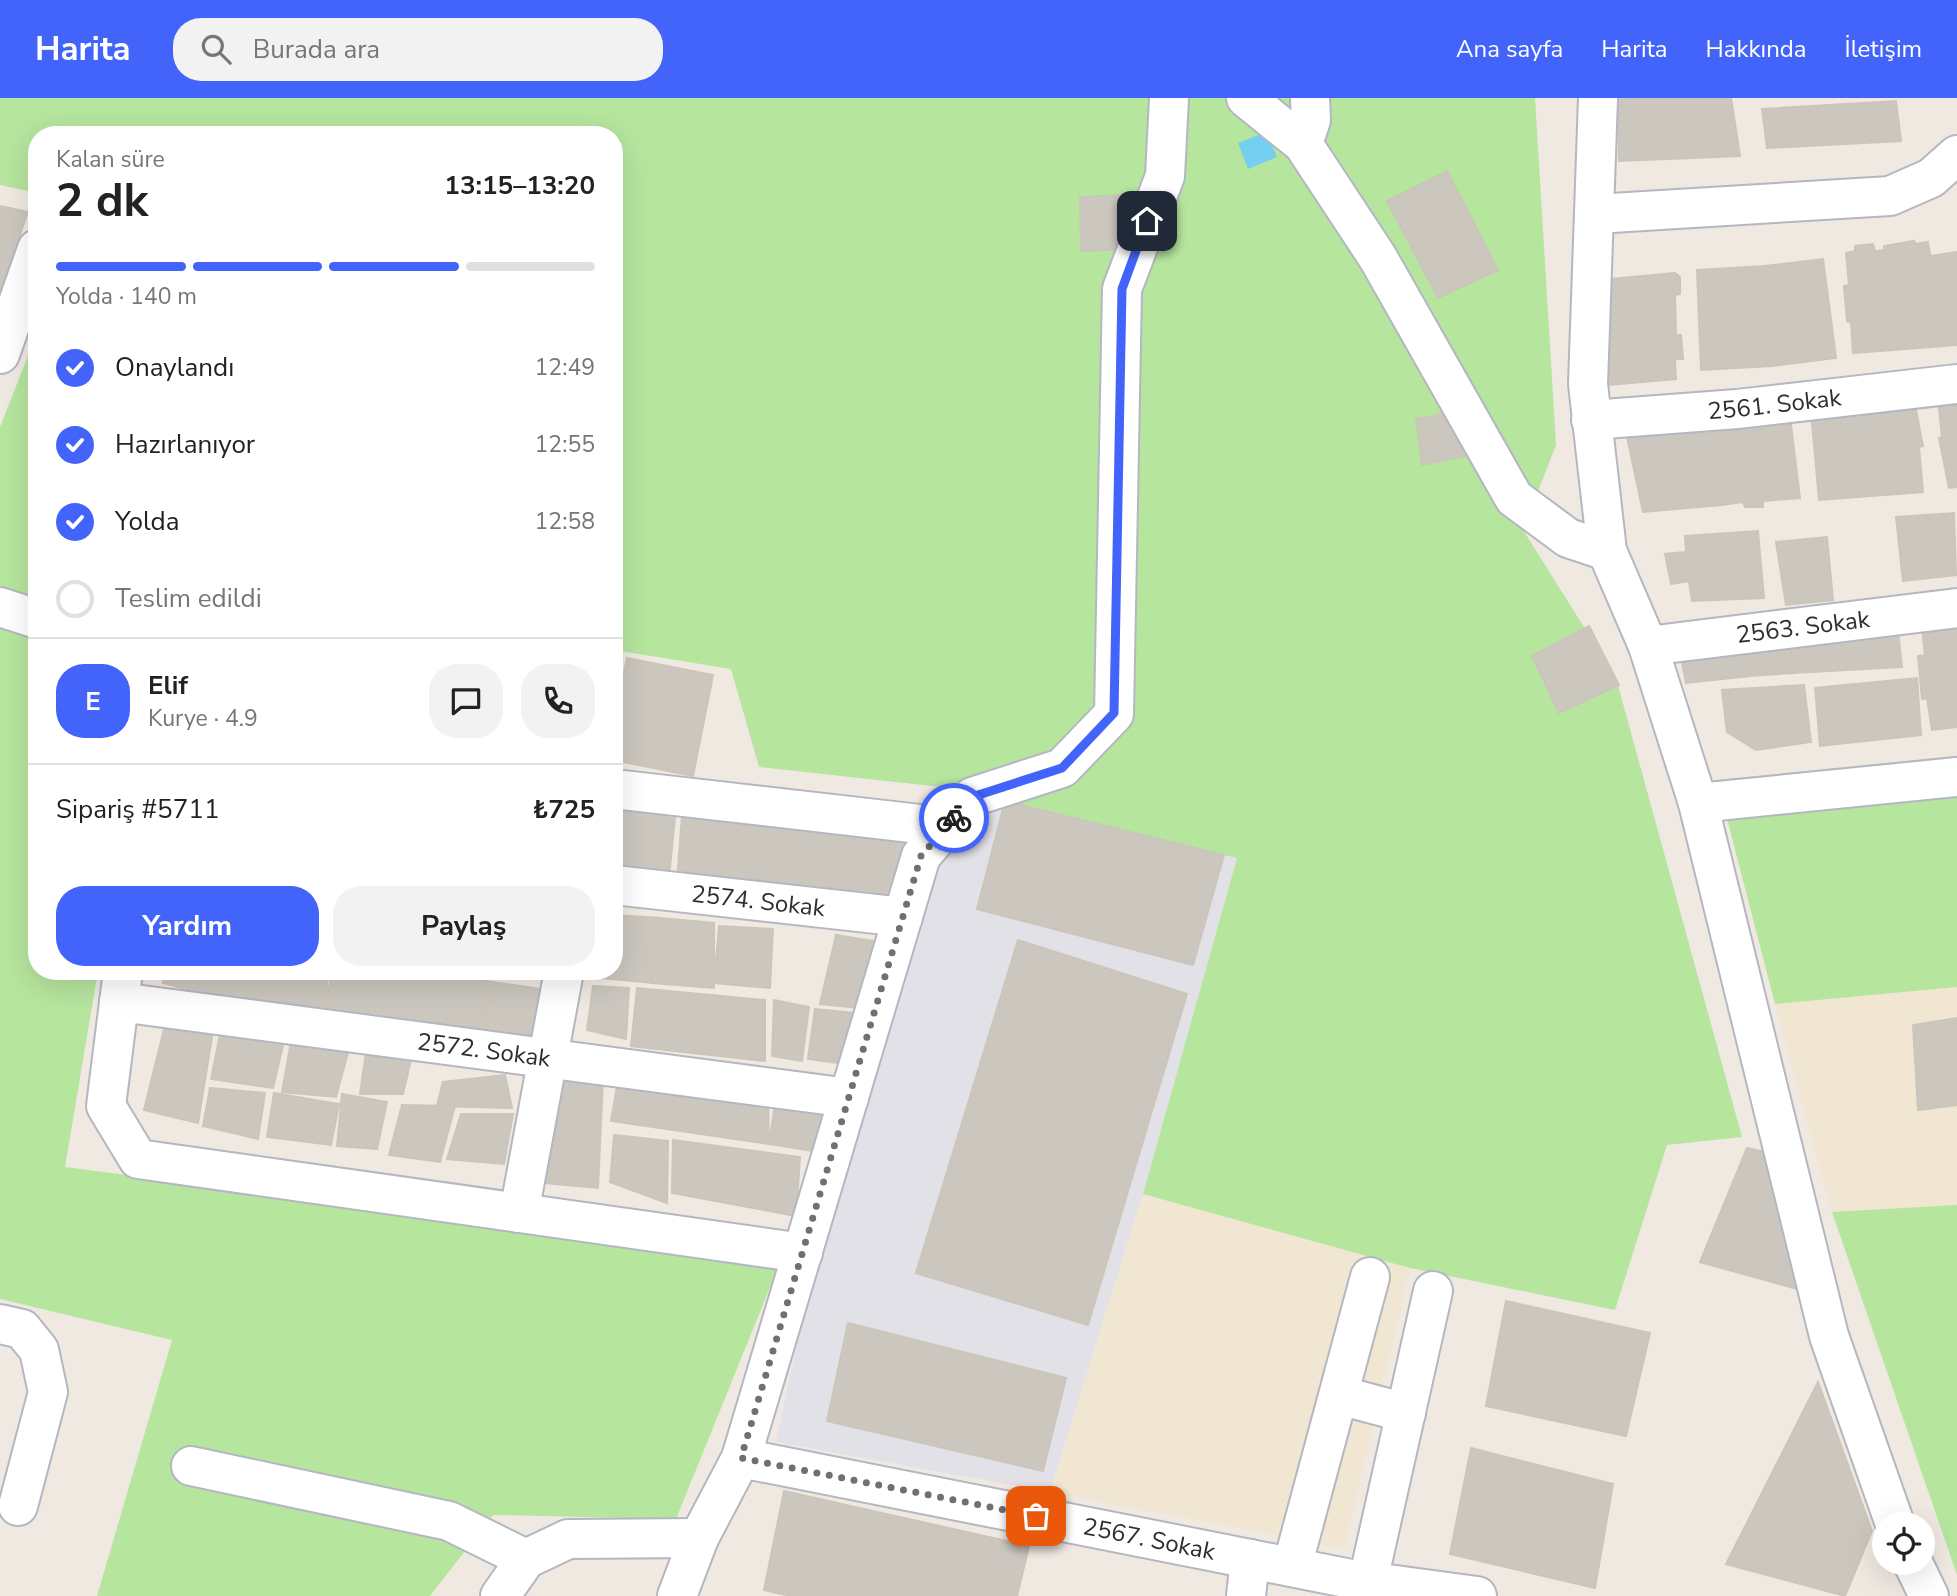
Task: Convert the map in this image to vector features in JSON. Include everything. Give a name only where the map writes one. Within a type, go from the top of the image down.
[{"type":"street","points":[[677,1596],[699,1538],[741,1458],[921,856],[972,797],[1062,768],[1114,713],[1122,289],[1164,176],[1169,98]]},
{"type":"street","points":[[1245,98],[1303,144],[1378,258],[1514,498],[1568,538],[1607,551]]},
{"type":"street","points":[[1303,144],[1311,120],[1310,98]]},
{"type":"street","points":[[1598,98],[1588,384],[1607,551],[1648,646],[1698,803],[1829,1336],[1891,1512]]},
{"type":"street","points":[[1595,214],[1890,196],[1931,178],[1957,155]]},
{"type":"street","points":[[0,354],[28,275]]},
{"type":"street","name":"2561. Sokak","points":[[1591,419],[1737,409],[1957,384]]},
{"type":"street","points":[[0,607],[28,617]]},
{"type":"street","name":"2563. Sokak","points":[[1648,646],[1957,608]]},
{"type":"street","points":[[1698,803],[1957,777]]},
{"type":"street","points":[[623,790],[946,827]]},
{"type":"street","name":"2574. Sokak","points":[[623,886],[903,917]]},
{"type":"street","points":[[519,1213],[562,980]]},
{"type":"street","points":[[121,986],[106,1106],[138,1159],[803,1253]]},
{"type":"street","name":"2572. Sokak","points":[[121,986],[548,1059],[849,1098]]},
{"type":"street","points":[[1292,1567],[1370,1277]]},
{"type":"street","points":[[1372,1563],[1433,1291]]},
{"type":"street","points":[[0,1324],[22,1329],[38,1350],[48,1392],[19,1506]]},
{"type":"street","points":[[1339,1395],[1406,1412]]},
{"type":"street","name":"2567. Sokak","points":[[741,1458],[1350,1578],[1477,1596]]},
{"type":"street","points":[[191,1466],[449,1521],[526,1559]]},
{"type":"street","points":[[500,1596],[526,1559],[568,1539],[699,1538]]},
{"type":"street","points":[[1246,1596],[1250,1559]]},
{"type":"shaded area","points":[[950,788],[1237,858],[1143,1194],[1050,1492],[776,1442],[814,1264]]},
{"type":"shaded area","points":[[1957,987],[1957,1205],[1832,1212],[1775,1004]]},
{"type":"shaded area","points":[[1143,1194],[1410,1268],[1344,1548],[1050,1492]]},
{"type":"green space","points":[[0,98],[1535,98],[1556,445],[1523,530],[1616,678],[1742,1137],[1667,1145],[1615,1310],[1410,1268],[1143,1194],[1237,858],[950,788],[759,767],[731,669],[623,651],[623,126],[28,126],[28,191],[0,185]]},
{"type":"green space","points":[[28,356],[28,980],[96,980],[65,1167],[781,1260],[676,1519],[493,1515],[430,1596],[97,1596],[172,1340],[0,1299],[0,427]]},
{"type":"green space","points":[[1957,756],[1957,987],[1775,1004],[1717,780]]},
{"type":"green space","points":[[1957,1205],[1957,1575],[1832,1212]]},
{"type":"water","points":[[1266,132],[1277,157],[1248,169],[1238,143]]},
{"type":"building","points":[[1618,98],[1731,98],[1740,156],[1619,161]]},
{"type":"building","points":[[1896,101],[1901,141],[1767,148],[1762,109]]},
{"type":"building","points":[[1447,171],[1498,270],[1438,298],[1387,201]]},
{"type":"building","points":[[1125,195],[1127,249],[1081,251],[1080,197]]},
{"type":"building","points":[[0,206],[28,212],[0,290]]},
{"type":"building","points":[[1914,241],[1915,244],[1928,242],[1944,346],[1893,350],[1884,246]]},
{"type":"building","points":[[1873,244],[1875,251],[1884,250],[1893,350],[1853,353],[1844,286],[1849,285],[1846,253],[1855,251],[1855,246]]},
{"type":"building","points":[[1957,252],[1957,345],[1944,346],[1930,256]]},
{"type":"building","points":[[1823,259],[1836,358],[1772,366],[1765,266]]},
{"type":"building","points":[[1765,266],[1772,366],[1701,370],[1697,270]]},
{"type":"building","points":[[1675,273],[1680,277],[1680,294],[1675,295],[1676,335],[1681,335],[1683,359],[1675,359],[1676,379],[1609,385],[1611,279]]},
{"type":"building","points":[[1957,395],[1957,487],[1949,488],[1939,438],[1942,438],[1938,398]]},
{"type":"building","points":[[1914,400],[1923,446],[1919,447],[1923,492],[1819,500],[1811,412]]},
{"type":"building","points":[[1458,411],[1465,456],[1422,465],[1416,419]]},
{"type":"building","points":[[1790,417],[1800,498],[1763,501],[1763,507],[1745,507],[1743,502],[1721,505],[1716,423]]},
{"type":"building","points":[[1716,428],[1721,505],[1643,512],[1627,437]]},
{"type":"building","points":[[1954,513],[1956,575],[1903,581],[1896,517]]},
{"type":"building","points":[[1758,531],[1764,598],[1692,601],[1689,581],[1671,584],[1665,554],[1686,552],[1685,536]]},
{"type":"building","points":[[1827,537],[1833,600],[1786,605],[1776,542]]},
{"type":"building","points":[[1957,616],[1957,727],[1932,730],[1927,698],[1922,699],[1918,656],[1925,655],[1921,618]]},
{"type":"building","points":[[1897,624],[1902,667],[1793,673],[1788,633]]},
{"type":"building","points":[[1589,626],[1619,685],[1559,713],[1532,656]]},
{"type":"building","points":[[1788,633],[1793,673],[1750,676],[1745,638]]},
{"type":"building","points":[[1745,638],[1750,676],[1686,683],[1679,647]]},
{"type":"building","points":[[627,658],[713,675],[693,776],[623,762],[623,677]]},
{"type":"building","points":[[1917,678],[1921,735],[1820,746],[1815,688]]},
{"type":"building","points":[[1804,685],[1811,742],[1756,750],[1727,732],[1722,690]]},
{"type":"building","points":[[1005,801],[1224,855],[1193,965],[977,909]]},
{"type":"building","points":[[623,805],[676,808],[669,877],[623,874]]},
{"type":"building","points":[[682,816],[910,844],[897,910],[677,882]]},
{"type":"building","points":[[623,916],[660,918],[652,983],[622,980]]},
{"type":"building","points":[[660,918],[714,923],[714,988],[652,983]]},
{"type":"building","points":[[719,926],[773,929],[770,988],[714,983]]},
{"type":"building","points":[[836,935],[880,942],[869,1009],[820,1004]]},
{"type":"building","points":[[1018,940],[1187,994],[1088,1325],[916,1273]]},
{"type":"building","points":[[164,980],[232,980],[229,1000],[163,983]]},
{"type":"building","points":[[232,980],[328,980],[323,1014],[229,1000]]},
{"type":"building","points":[[331,980],[492,982],[484,1036],[324,1008]]},
{"type":"building","points":[[492,982],[548,990],[539,1044],[484,1036]]},
{"type":"building","points":[[593,986],[629,988],[626,1039],[587,1030]]},
{"type":"building","points":[[637,988],[765,1000],[765,1061],[631,1046]]},
{"type":"building","points":[[774,1000],[809,1007],[802,1061],[772,1056]]},
{"type":"building","points":[[815,1009],[864,1014],[852,1065],[808,1059]]},
{"type":"building","points":[[1957,1018],[1957,1105],[1918,1110],[1913,1025]]},
{"type":"building","points":[[166,1021],[213,1031],[198,1123],[144,1110]]},
{"type":"building","points":[[221,1029],[285,1037],[273,1088],[211,1079]]},
{"type":"building","points":[[292,1036],[350,1045],[336,1097],[282,1092]]},
{"type":"building","points":[[367,1045],[413,1051],[403,1094],[360,1094]]},
{"type":"building","points":[[505,1075],[512,1108],[437,1106],[443,1082]]},
{"type":"building","points":[[567,1075],[603,1079],[598,1188],[545,1183]]},
{"type":"building","points":[[617,1086],[768,1100],[769,1144],[611,1121]]},
{"type":"building","points":[[210,1088],[265,1093],[258,1139],[203,1126]]},
{"type":"building","points":[[274,1093],[339,1104],[331,1145],[267,1137]]},
{"type":"building","points":[[342,1094],[387,1102],[377,1149],[337,1146]]},
{"type":"building","points":[[402,1105],[455,1106],[440,1162],[389,1155]]},
{"type":"building","points":[[775,1105],[832,1115],[826,1153],[769,1144]]},
{"type":"building","points":[[461,1114],[513,1114],[504,1164],[447,1159]]},
{"type":"building","points":[[614,1135],[668,1141],[667,1203],[610,1182]]},
{"type":"building","points":[[673,1140],[800,1157],[796,1216],[672,1193]]},
{"type":"building","points":[[1747,1148],[1770,1153],[1808,1292],[1700,1262]]},
{"type":"building","points":[[1506,1301],[1650,1333],[1626,1436],[1486,1406]]},
{"type":"building","points":[[848,1323],[1066,1378],[1043,1471],[827,1421]]},
{"type":"building","points":[[1818,1382],[1872,1531],[1845,1596],[1726,1564]]},
{"type":"building","points":[[1471,1448],[1613,1484],[1595,1588],[1450,1554]]},
{"type":"building","points":[[784,1491],[1029,1546],[1017,1596],[790,1596],[764,1590]]},
{"type":"way so far","points":[[954,818],[921,856],[741,1458],[1036,1516]]},
{"type":"route","points":[[954,818],[972,797],[1062,768],[1114,713],[1122,289],[1147,221]]}]
